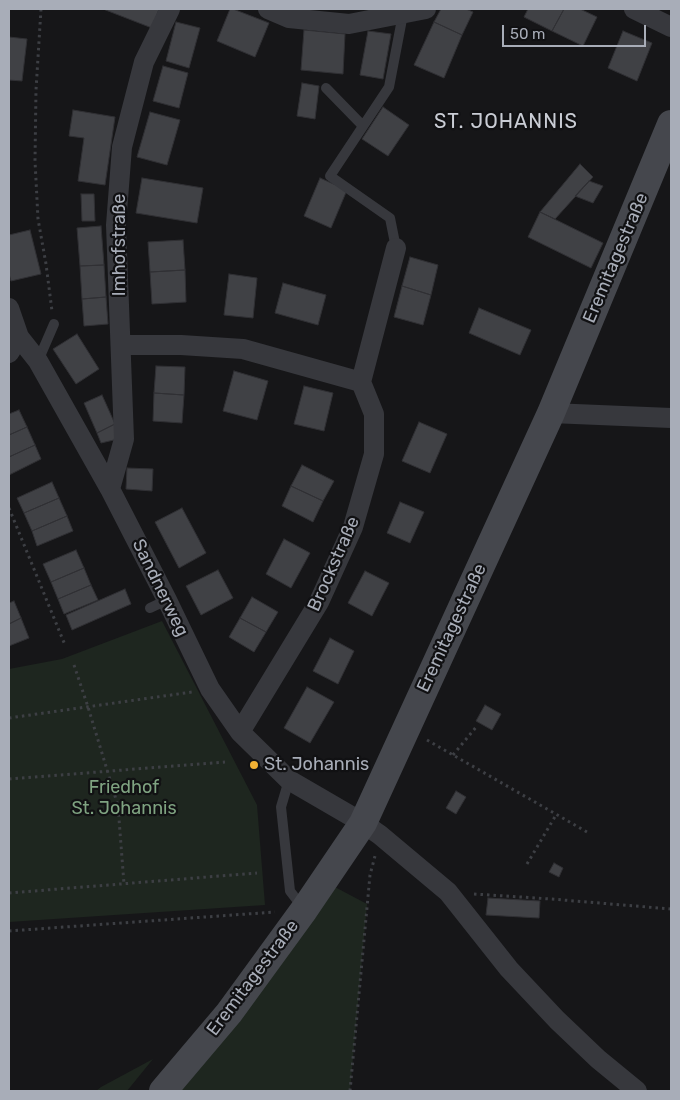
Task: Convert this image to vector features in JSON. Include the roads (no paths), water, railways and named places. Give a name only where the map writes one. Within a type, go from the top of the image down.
[{"type":"street","name":"Imhofstraße","points":[[110,489],[124,439],[116,225],[122,147],[144,62],[170,9]]},
{"type":"street","points":[[268,9],[289,18],[349,24],[426,9]]},
{"type":"street","points":[[634,9],[671,27]]},
{"type":"street","name":"Eremitagestraße","points":[[162,1091],[229,1013],[304,910],[371,829],[670,132]]},
{"type":"street","points":[[121,345],[181,345],[243,349],[361,382],[396,248]]},
{"type":"street","name":"Sandnerweg","points":[[9,308],[14,345],[38,361],[110,489],[159,604],[210,690],[240,732],[289,780],[371,829],[448,892],[510,968],[558,1020],[598,1059],[638,1091]]},
{"type":"street","name":"Brockstraße","points":[[240,732],[319,602],[353,527],[374,454],[374,414],[361,382]]},
{"type":"street","points":[[551,413],[671,418]]},
{"type":"lane","points":[[396,248],[390,218],[330,176],[390,87],[403,14]]},
{"type":"lane","points":[[326,88],[363,126]]},
{"type":"lane","points":[[38,361],[54,324]]},
{"type":"lane","points":[[289,780],[281,807],[290,890],[304,910]]},
{"type":"place","name":"St. Johannis","points":[[254,765]]},
{"type":"district","name":"ST. JOHANNIS","points":[[506,122]]},
{"type":"park label","name":"Friedhof St. Johannis","points":[[124,798]]}]
